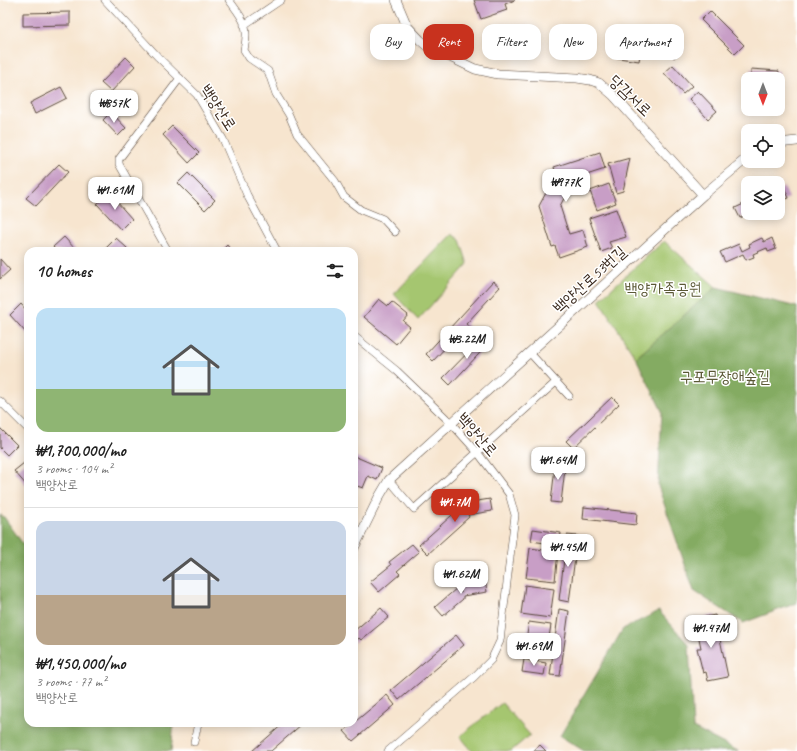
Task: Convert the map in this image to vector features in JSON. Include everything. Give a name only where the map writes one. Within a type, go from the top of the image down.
[{"type":"street","name":"백양산로","points":[[106,0],[158,57],[197,94],[223,139],[247,194],[275,247]]},
{"type":"street","points":[[229,0],[243,19],[247,36],[244,50],[249,58],[268,71],[276,94],[289,115],[297,134],[335,181],[344,197],[361,210],[383,219],[395,232]]},
{"type":"street","points":[[244,26],[281,0]]},
{"type":"street","name":"당감서로","points":[[396,0],[407,26],[420,40],[427,46],[476,69],[498,74],[577,78],[599,83],[613,95],[703,195]]},
{"type":"street","points":[[166,247],[119,164],[119,159],[180,78]]},
{"type":"street","points":[[785,142],[797,141]]},
{"type":"street","name":"백양산로53번길","points":[[358,540],[389,480],[703,195],[741,163]]},
{"type":"street","name":"백양산로","points":[[358,339],[396,371],[452,424],[478,453],[509,494],[515,515],[500,641],[491,660],[388,751]]},
{"type":"street","points":[[530,353],[570,396]]},
{"type":"street","points":[[389,480],[414,510],[556,382]]},
{"type":"street","points":[[0,401],[24,425]]},
{"type":"street","points":[[194,742],[197,727]]},
{"type":"green space","points":[[452,234],[460,240],[468,264],[418,320],[394,294]]},
{"type":"green space","name":"백양가족공원","points":[[664,241],[716,287],[636,358],[599,300]]},
{"type":"green space","name":"구포무장애숲길","points":[[716,287],[797,307],[797,603],[743,623],[694,591],[658,486],[662,411],[636,358]]},
{"type":"green space","points":[[0,515],[4,517],[24,545],[24,727],[174,727],[171,751],[0,751]]},
{"type":"green space","points":[[659,611],[689,645],[693,728],[738,751],[584,751],[560,736],[623,629]]},
{"type":"green space","points":[[502,703],[530,735],[511,751],[472,751],[460,736]]},
{"type":"building","points":[[474,0],[515,0],[505,4],[507,10],[481,19]]},
{"type":"building","points":[[710,11],[744,45],[735,54],[701,20]]},
{"type":"building","points":[[70,12],[70,25],[23,26],[23,13]]},
{"type":"building","points":[[126,57],[135,66],[111,92],[101,83]]},
{"type":"building","points":[[673,65],[692,86],[683,94],[664,73]]},
{"type":"building","points":[[751,69],[779,71],[779,72],[751,72]]},
{"type":"building","points":[[61,87],[67,98],[35,114],[30,103]]},
{"type":"building","points":[[698,91],[717,111],[708,119],[689,99]]},
{"type":"building","points":[[111,112],[126,128],[118,136],[103,120]]},
{"type":"building","points":[[172,126],[199,153],[189,163],[163,135]]},
{"type":"building","points":[[600,152],[605,169],[574,179],[560,206],[569,234],[583,230],[588,247],[559,257],[555,246],[552,247],[539,206],[556,174],[554,167]]},
{"type":"building","points":[[630,158],[623,191],[616,193],[608,164]]},
{"type":"building","points":[[59,164],[68,172],[36,206],[26,198]]},
{"type":"building","points":[[188,173],[215,200],[205,210],[178,183]]},
{"type":"building","points":[[609,184],[616,203],[597,210],[590,191]]},
{"type":"building","points":[[785,189],[789,198],[785,200]]},
{"type":"building","points":[[109,193],[132,219],[121,230],[97,204]]},
{"type":"building","points":[[741,205],[741,218],[740,218],[735,208]]},
{"type":"building","points":[[616,209],[626,237],[609,242],[612,248],[601,252],[589,218]]},
{"type":"building","points":[[64,237],[73,247],[53,247]]},
{"type":"building","points":[[116,238],[126,247],[107,247]]},
{"type":"building","points":[[762,238],[764,242],[772,238],[776,249],[768,252],[767,248],[753,254],[754,257],[746,260],[743,254],[725,262],[720,252],[739,244],[742,251],[750,247],[749,244]]},
{"type":"building","points":[[0,259],[10,270],[0,279]]},
{"type":"building","points":[[493,281],[500,287],[466,324],[473,330],[466,337],[460,332],[433,361],[426,354]]},
{"type":"building","points":[[379,299],[388,306],[392,302],[408,315],[403,321],[410,327],[396,344],[364,317]]},
{"type":"building","points":[[21,304],[24,307],[24,331],[10,315]]},
{"type":"building","points":[[485,335],[491,341],[450,385],[443,378]]},
{"type":"building","points":[[612,397],[619,404],[573,448],[566,441]]},
{"type":"building","points":[[0,428],[17,445],[7,455],[0,448]]},
{"type":"building","points":[[358,458],[382,468],[377,480],[368,476],[363,488],[358,486]]},
{"type":"building","points":[[556,459],[566,460],[561,503],[551,502]]},
{"type":"building","points":[[24,463],[24,482],[14,471]]},
{"type":"building","points":[[490,499],[492,511],[468,515],[469,517],[428,554],[419,545],[462,506],[466,511],[465,503]]},
{"type":"building","points":[[584,507],[637,513],[636,525],[583,519]]},
{"type":"building","points":[[533,529],[561,533],[559,545],[531,541]]},
{"type":"building","points":[[567,535],[578,536],[569,602],[559,600]]},
{"type":"building","points":[[412,544],[419,552],[397,571],[400,574],[379,592],[370,582],[391,565],[389,562]]},
{"type":"building","points":[[530,548],[558,552],[555,581],[526,578]]},
{"type":"building","points":[[485,579],[487,592],[463,596],[463,599],[443,616],[435,607],[457,588],[461,593],[459,584]]},
{"type":"building","points":[[525,585],[554,589],[550,618],[521,614]]},
{"type":"building","points":[[381,608],[389,617],[361,640],[359,638],[358,639],[358,628]]},
{"type":"building","points":[[559,609],[569,611],[560,676],[550,675]]},
{"type":"building","points":[[715,615],[728,677],[708,681],[706,672],[703,673],[697,648],[701,648],[695,619]]},
{"type":"building","points":[[529,622],[551,625],[546,656],[524,653]]},
{"type":"building","points":[[456,635],[464,645],[399,700],[391,690]]},
{"type":"building","points":[[524,659],[546,663],[544,675],[522,672]]},
{"type":"building","points":[[387,695],[395,705],[353,741],[344,731],[349,727],[358,727],[358,719]]},
{"type":"building","points":[[279,727],[299,727],[271,751],[252,751]]},
{"type":"building","points":[[540,745],[546,751],[533,751]]}]
